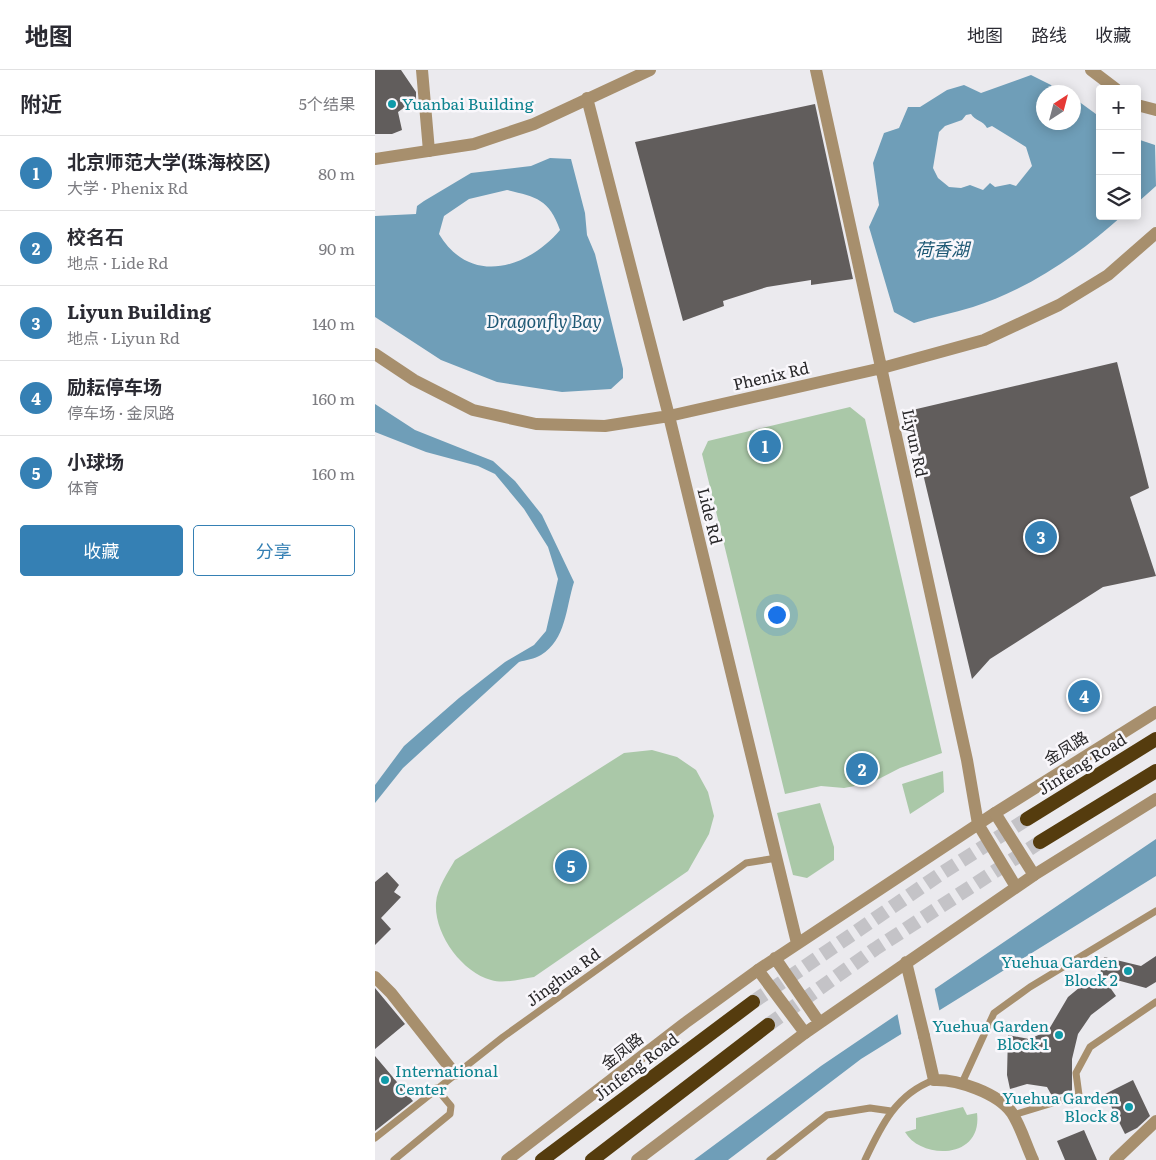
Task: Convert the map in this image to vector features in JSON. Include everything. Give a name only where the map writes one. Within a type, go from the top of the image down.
[{"type":"highway","name":"Jinfeng Road","points":[[1027,819],[1156,739]]},
{"type":"highway","points":[[1040,842],[1156,771]]},
{"type":"highway","name":"Jinfeng Road","points":[[542,1160],[753,1002]]},
{"type":"highway","points":[[591,1160],[768,1025]]},
{"type":"street","points":[[422,70],[429,151]]},
{"type":"street","points":[[375,159],[474,144],[534,124],[650,70]]},
{"type":"street","name":"Liyun Rd","points":[[816,70],[967,760],[978,824]]},
{"type":"street","points":[[1091,70],[1111,85]]},
{"type":"street","points":[[587,98],[662,387]]},
{"type":"street","points":[[1141,106],[1156,110]]},
{"type":"street","name":"Phenix Rd","points":[[375,354],[414,380],[473,410],[536,424],[605,426],[669,416],[881,368],[984,340],[1059,305],[1108,275],[1156,234]]},
{"type":"street","name":"Lide Rd","points":[[669,416],[797,943]]},
{"type":"street","name":"金凤路","points":[[507,1160],[685,1023],[775,958],[995,813],[1156,712]]},
{"type":"street","points":[[637,1160],[819,1022],[1034,875],[1156,799]]},
{"type":"street","points":[[995,813],[1034,875]]},
{"type":"street","points":[[978,824],[1016,887]]},
{"type":"street","points":[[775,958],[819,1022]]},
{"type":"street","points":[[907,962],[934,1080],[962,1083],[999,1102],[1013,1115],[1033,1160]]},
{"type":"street","points":[[758,970],[805,1032]]},
{"type":"street","points":[[375,977],[391,993],[455,1074]]},
{"type":"street","points":[[1115,1160],[1156,1120]]},
{"type":"lane","points":[[662,387],[669,416]]},
{"type":"lane","name":"Jinghua Rd","points":[[375,1138],[436,1088],[745,863],[777,858]]},
{"type":"lane","points":[[962,1083],[994,1013],[1030,987],[1156,911]]},
{"type":"lane","points":[[1013,1115],[1079,1095],[1076,1073],[1090,1047],[1156,1002]]},
{"type":"lane","points":[[865,1160],[881,1124],[891,1111],[914,1090],[934,1080]]},
{"type":"lane","points":[[393,1160],[450,1114],[451,1106],[436,1088]]},
{"type":"lane","points":[[770,1160],[827,1115],[869,1108],[891,1111]]},
{"type":"green space","points":[[850,407],[865,419],[942,753],[900,768],[871,783],[844,788],[821,786],[785,794],[702,454],[708,441]]},
{"type":"green space","points":[[652,750],[677,757],[696,770],[708,792],[714,816],[709,834],[688,871],[534,977],[501,982],[480,976],[470,969],[460,960],[445,939],[437,915],[436,903],[438,892],[455,860],[624,753]]},
{"type":"green space","points":[[943,771],[944,792],[910,814],[902,784]]},
{"type":"green space","points":[[820,803],[834,847],[834,860],[807,878],[793,875],[777,813]]},
{"type":"green space","points":[[963,1107],[967,1115],[977,1113],[976,1128],[971,1140],[961,1147],[949,1151],[936,1151],[913,1141],[905,1132],[916,1129],[916,1118]]},
{"type":"water","name":"荷香湖","points":[[1031,75],[1051,85],[1036,85],[1036,130],[1081,130],[1081,103],[1096,114],[1096,220],[1117,220],[1089,244],[1033,281],[993,300],[914,323],[894,312],[869,227],[879,205],[873,163],[884,133],[899,128],[908,107],[920,107],[947,90],[964,85],[981,93]],"holes":[[[971,114],[987,128],[992,126],[1026,147],[1032,166],[1016,186],[1010,184],[995,187],[990,183],[983,190],[970,185],[961,188],[949,187],[938,178],[933,168],[939,132],[945,126],[962,120],[966,115]]]},
{"type":"water","points":[[1141,140],[1155,145],[1156,186],[1141,199]]},
{"type":"water","name":"Dragonfly Bay","points":[[550,158],[571,159],[585,213],[587,235],[595,254],[623,369],[623,378],[611,389],[562,392],[497,382],[441,360],[375,317],[375,216],[416,214],[417,206],[471,173],[531,166]],"holes":[[[507,190],[534,198],[546,206],[556,220],[560,230],[547,244],[532,254],[515,262],[499,266],[482,266],[466,261],[452,250],[439,234],[444,216],[469,199]]]},
{"type":"water","points":[[375,404],[415,430],[493,461],[515,481],[542,515],[574,582],[564,622],[556,641],[549,649],[539,656],[519,662],[403,768],[375,803],[375,785],[404,746],[459,698],[505,662],[534,645],[546,631],[558,579],[548,547],[524,509],[495,474],[478,466],[426,452],[375,432]]},
{"type":"water","points":[[1156,839],[1156,876],[861,1059],[728,1160],[694,1160],[821,1066]]},
{"type":"pier","points":[[934,986],[940,1013],[902,1037],[897,1012]]},
{"type":"building","name":"Yuanbai Building","points":[[375,70],[401,70],[416,92],[416,99],[398,112],[402,130],[392,134],[375,134]]},
{"type":"building","points":[[815,104],[853,279],[811,285],[811,280],[767,287],[723,301],[724,306],[683,321],[635,142]]},
{"type":"building","points":[[1117,362],[1149,488],[1130,497],[1156,576],[1103,587],[990,659],[972,679],[908,411]]},
{"type":"building","points":[[387,872],[399,885],[394,892],[401,897],[381,918],[391,929],[375,945],[375,882]]},
{"type":"building","name":"Yuehua Garden Block 1","points":[[1156,956],[1156,982],[1146,988],[1102,976],[1116,996],[1091,1015],[1078,1034],[1072,1059],[1072,1092],[1052,1096],[1047,1087],[1027,1084],[1010,1089],[1007,1075],[1008,1035],[1029,1039],[1048,1031],[1068,997],[1091,978],[1100,974],[1104,957],[1141,966]]},
{"type":"building","name":"International Center","points":[[375,988],[405,1024],[375,1049]]},
{"type":"building","name":"International Center","points":[[375,1056],[413,1101],[375,1131]]},
{"type":"building","name":"Yuehua Garden Block 8","points":[[1133,1080],[1150,1116],[1137,1128],[1125,1134],[1105,1094]]},
{"type":"building","points":[[1084,1130],[1097,1160],[1065,1160],[1057,1141]]},
{"type":"tunnel","points":[[753,1002],[942,873],[1027,819]]},
{"type":"tunnel","points":[[768,1025],[875,949],[1040,842]]},
{"type":"place","name":"Yuanbai Building","points":[[392,104]]},
{"type":"place","name":"北京师范大学(珠海校区)","points":[[765,446]]},
{"type":"place","name":"Liyun Building","points":[[1041,537]]},
{"type":"place","name":"励耘停车场","points":[[1084,696]]},
{"type":"place","name":"校名石","points":[[862,769]]},
{"type":"place","name":"小球场","points":[[571,866]]},
{"type":"place","name":"Yuehua Garden Block 2","points":[[1128,971]]},
{"type":"place","name":"Yuehua Garden Block 1","points":[[1059,1035]]},
{"type":"place","name":"International Center","points":[[385,1080]]},
{"type":"place","name":"Yuehua Garden Block 8","points":[[1129,1107]]}]
